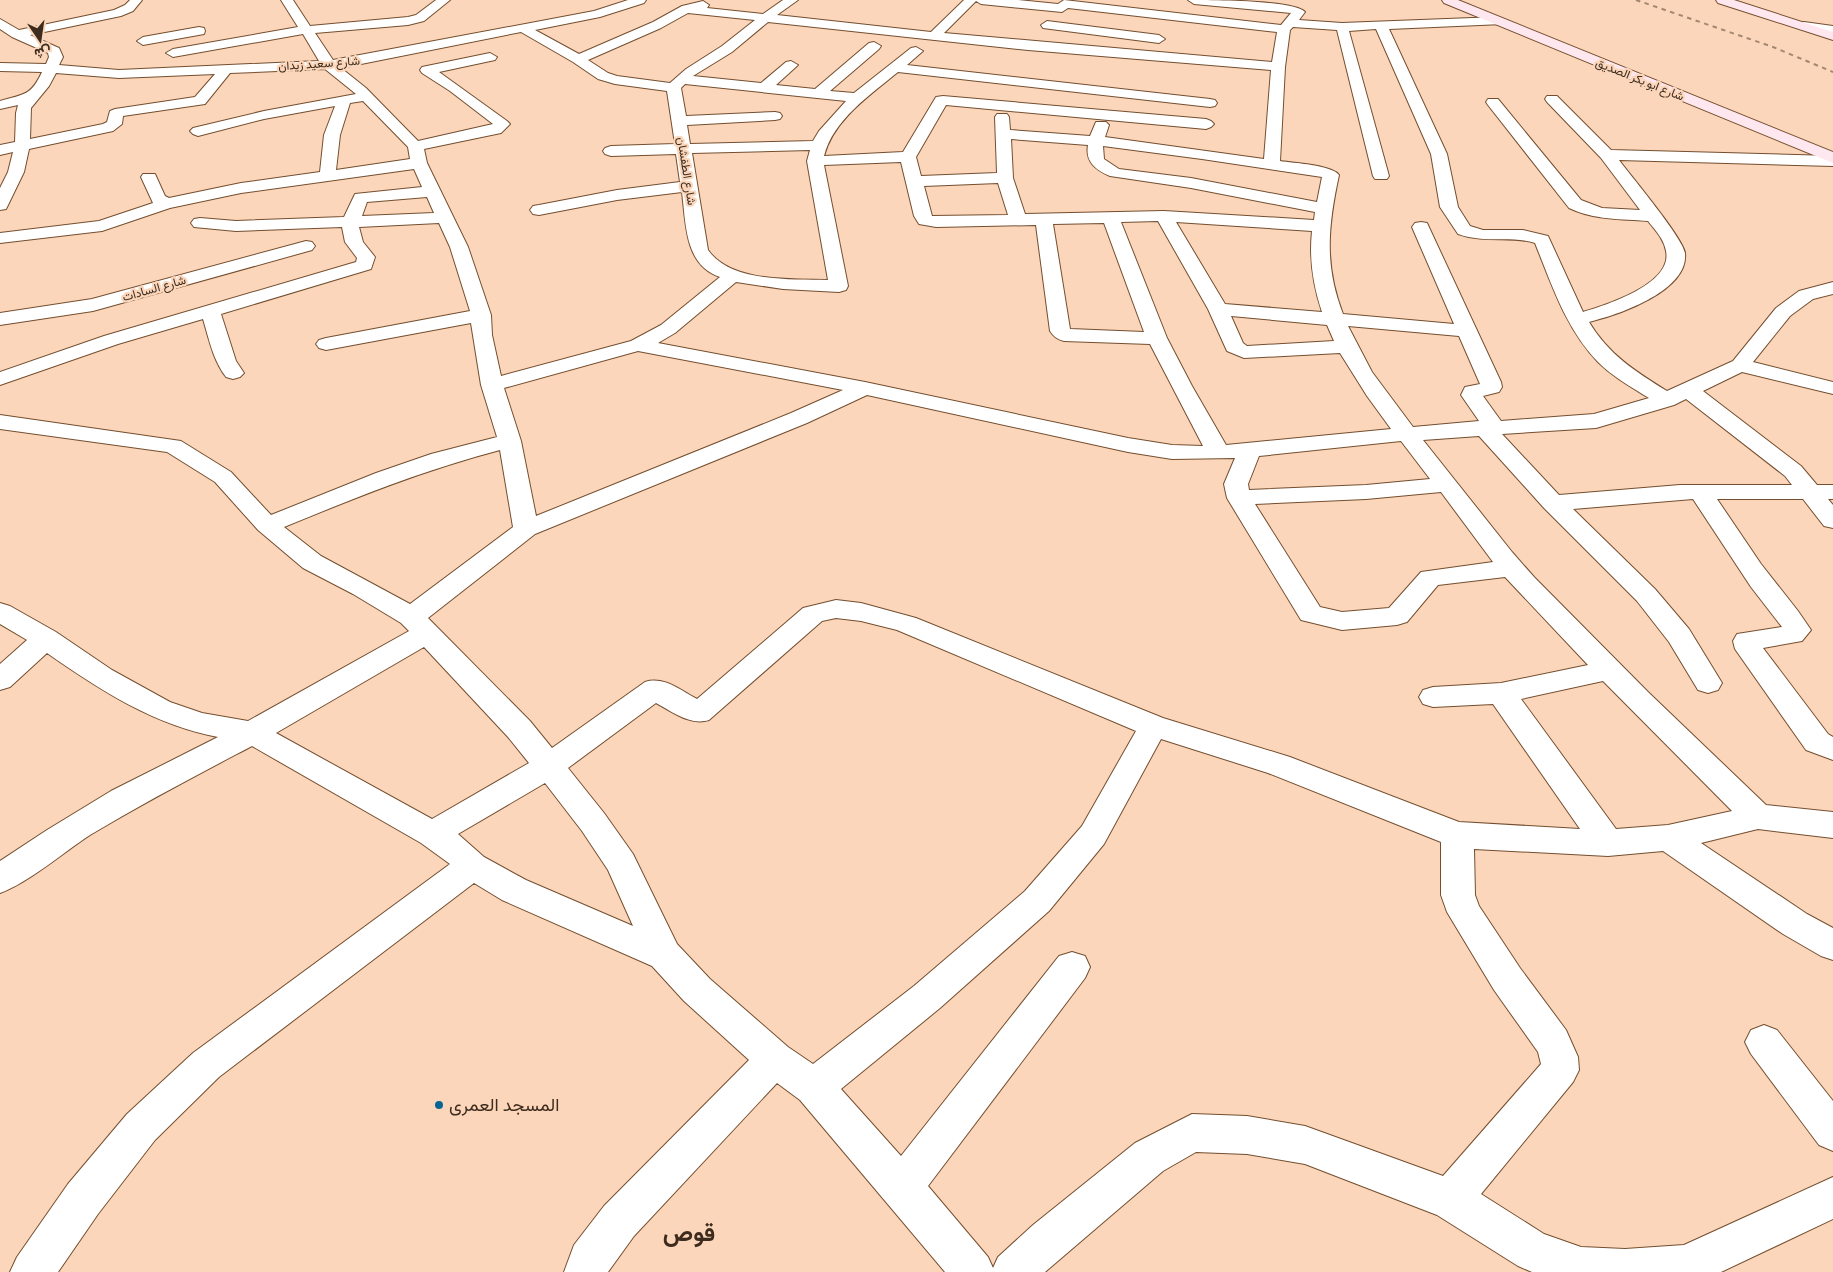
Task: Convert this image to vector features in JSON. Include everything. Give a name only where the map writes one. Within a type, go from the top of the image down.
[{"type":"street","points":[[17,34],[117,13],[129,8],[136,0]]},
{"type":"street","points":[[287,0],[289,15],[305,30],[327,57],[415,146],[419,163],[458,246],[481,315],[482,335],[492,384],[510,441],[526,529]]},
{"type":"street","points":[[173,53],[305,30],[408,22],[420,18],[444,0]]},
{"type":"street","name":"شارع سعيد زيدان","points":[[0,67],[50,68],[119,74],[226,69],[327,57],[357,61],[610,11],[640,0]]},
{"type":"street","points":[[935,34],[971,0]]},
{"type":"street","points":[[981,0],[1065,4],[1287,26],[1342,27],[1498,21]]},
{"type":"street","points":[[1194,0],[1298,11],[1287,26],[1278,67],[1272,165]]},
{"type":"street","name":"شارع ابو بكر الصديق","points":[[1448,0],[1464,3],[1498,21],[1833,159]]},
{"type":"street","points":[[1722,0],[1833,36]]},
{"type":"street","points":[[578,59],[657,25],[688,8],[727,1]]},
{"type":"street","points":[[666,3],[688,8],[935,34],[1028,46],[1278,67]]},
{"type":"street","points":[[678,83],[727,48],[764,17],[794,3]]},
{"type":"street","points":[[1028,46],[1042,27],[1065,4]]},
{"type":"street","points":[[289,15],[313,13]]},
{"type":"street","points":[[360,47],[530,16]]},
{"type":"street","points":[[932,17],[970,21]]},
{"type":"street","points":[[0,22],[19,18]]},
{"type":"street","points":[[257,20],[265,36]]},
{"type":"street","points":[[0,22],[17,34],[54,51],[56,57],[44,83],[30,97],[22,113],[24,130],[16,172],[0,205]]},
{"type":"street","points":[[1381,26],[1439,154],[1449,207],[1464,230],[1478,235],[1529,236],[1542,240],[1578,319],[1593,344],[1607,358],[1666,400]]},
{"type":"street","points":[[1804,26],[1833,30]]},
{"type":"street","points":[[1042,27],[1175,41]]},
{"type":"street","points":[[1342,27],[1381,176]]},
{"type":"street","points":[[523,28],[578,59],[603,76],[610,78],[764,88],[857,98]]},
{"type":"street","points":[[143,41],[208,30]]},
{"type":"street","points":[[746,32],[766,34]]},
{"type":"street","points":[[817,153],[824,134],[857,98],[916,51],[856,44]]},
{"type":"street","points":[[818,94],[874,46]]},
{"type":"street","points":[[415,146],[490,131],[500,127],[501,122],[427,70],[490,57]]},
{"type":"street","points":[[1191,183],[1202,154],[1210,103],[1229,62]]},
{"type":"street","points":[[764,88],[791,65]]},
{"type":"street","points":[[895,68],[1210,103]]},
{"type":"street","points":[[0,150],[108,128],[114,124],[115,114],[120,112],[200,101],[226,69]]},
{"type":"street","name":"شارع الطفشان","points":[[678,83],[679,121],[689,186],[702,258],[709,265],[732,276],[755,280],[839,286],[817,153]]},
{"type":"street","points":[[198,131],[264,115],[366,96]]},
{"type":"street","points":[[0,105],[30,97]]},
{"type":"street","points":[[1552,99],[1607,155],[1671,240],[1676,254],[1668,276],[1648,292],[1598,314],[1578,319]]},
{"type":"street","points":[[1206,124],[941,100],[908,157],[925,220],[936,222],[1164,216],[1322,217]]},
{"type":"street","points":[[328,174],[329,150],[336,123],[343,110],[343,101]]},
{"type":"street","points":[[1493,102],[1574,204],[1584,210],[1652,216]]},
{"type":"street","points":[[1001,105],[1005,178],[1018,220]]},
{"type":"street","points":[[1104,114],[1094,154],[1099,166],[1107,170],[1191,183],[1322,217]]},
{"type":"street","points":[[679,121],[775,116]]},
{"type":"street","points":[[1004,134],[1096,141],[1202,154],[1322,172],[1331,175],[1322,217],[1321,268],[1325,294],[1348,346],[1404,434],[1447,484],[1511,568],[1608,670],[1758,818]]},
{"type":"street","points":[[617,194],[610,147],[908,157]]},
{"type":"street","points":[[1607,155],[1833,159]]},
{"type":"street","points":[[0,238],[102,226],[166,204],[241,188],[328,174],[419,163]]},
{"type":"street","points":[[149,177],[158,199],[166,204]]},
{"type":"street","points":[[914,181],[1005,178]]},
{"type":"street","points":[[539,210],[617,194],[689,186]]},
{"type":"street","points":[[0,379],[111,340],[335,275],[366,263],[366,257],[352,239],[350,222],[361,198],[432,191]]},
{"type":"street","points":[[1164,216],[1218,309],[1234,347],[1238,351],[1348,346]]},
{"type":"street","points":[[200,223],[236,226],[446,218]]},
{"type":"street","points":[[1111,218],[1157,338],[1180,386],[1219,453]]},
{"type":"street","points":[[1044,220],[1060,331],[1064,336],[1157,338]]},
{"type":"street","points":[[308,224],[306,246],[335,275]]},
{"type":"street","points":[[1421,227],[1491,387],[1477,390],[1472,395],[1488,427],[1553,503],[1646,595],[1679,636],[1708,684]]},
{"type":"street","name":"شارع السادات","points":[[0,319],[93,305],[306,246]]},
{"type":"street","points":[[492,384],[638,345],[668,329],[732,276]]},
{"type":"street","points":[[638,345],[865,388],[1128,445],[1172,452],[1219,453],[1330,444],[1404,434],[1596,421],[1666,400],[1740,365],[1752,347],[1783,312],[1806,295],[1833,288]]},
{"type":"street","points":[[1218,309],[1466,331]]},
{"type":"street","points":[[210,310],[226,361],[233,374]]},
{"type":"street","points":[[326,344],[481,315]]},
{"type":"street","points":[[1740,365],[1833,388]]},
{"type":"street","points":[[0,879],[58,839],[122,800],[252,733],[419,625],[526,529],[798,418],[865,388]]},
{"type":"street","points":[[1690,390],[1822,492],[1833,521]]},
{"type":"street","points":[[0,422],[173,446],[223,477],[267,525],[312,562],[362,588],[419,625],[519,728],[593,822],[621,863],[664,955],[697,990],[775,1059],[814,1087],[902,1186],[973,1272]]},
{"type":"street","points":[[267,525],[384,478],[439,459],[510,441]]},
{"type":"street","points":[[1250,450],[1236,484],[1239,498],[1311,614],[1342,621],[1397,616],[1430,578],[1511,568]]},
{"type":"street","points":[[1239,498],[1366,492],[1447,484]]},
{"type":"street","points":[[1553,503],[1700,492],[1822,492]]},
{"type":"street","points":[[1700,492],[1721,520],[1760,582],[1797,630],[1792,635],[1748,641],[1749,649],[1817,742],[1833,749]]},
{"type":"street","points":[[432,834],[549,766],[655,689],[699,713],[813,614],[836,609],[861,612],[906,624],[1153,726],[1279,765],[1457,835],[1608,843],[1668,838],[1758,818],[1833,825]]},
{"type":"street","points":[[0,612],[46,639],[102,677],[160,709],[198,723],[252,733],[432,834],[456,850],[472,866],[514,890],[664,955]]},
{"type":"street","points":[[0,680],[46,639]]},
{"type":"street","points":[[1432,697],[1501,693],[1608,670]]},
{"type":"street","points":[[1501,693],[1608,843]]},
{"type":"street","points":[[814,1087],[927,997],[1037,901],[1093,835],[1153,726]]},
{"type":"street","points":[[1450,1199],[1560,1070],[1559,1057],[1553,1042],[1507,979],[1464,912],[1458,895],[1457,835]]},
{"type":"street","points":[[1668,838],[1795,924],[1833,945]]},
{"type":"street","points":[[32,1272],[83,1199],[141,1127],[206,1065],[472,866]]},
{"type":"street","points":[[902,1186],[1072,967]]},
{"type":"street","points":[[1764,1042],[1833,1132]]},
{"type":"street","points":[[586,1272],[589,1260],[619,1221],[775,1059]]},
{"type":"street","points":[[1013,1272],[1048,1240],[1150,1157],[1192,1133],[1247,1135],[1305,1145],[1450,1199],[1533,1251],[1581,1268],[1625,1270],[1686,1266],[1833,1198]]},
{"type":"railway","points":[[1636,0],[1773,47],[1833,72]]},
{"type":"place","name":"المسجد العمرى","points":[[439,1105]]},
{"type":"district","name":"قوص","points":[[689,1232]]}]
